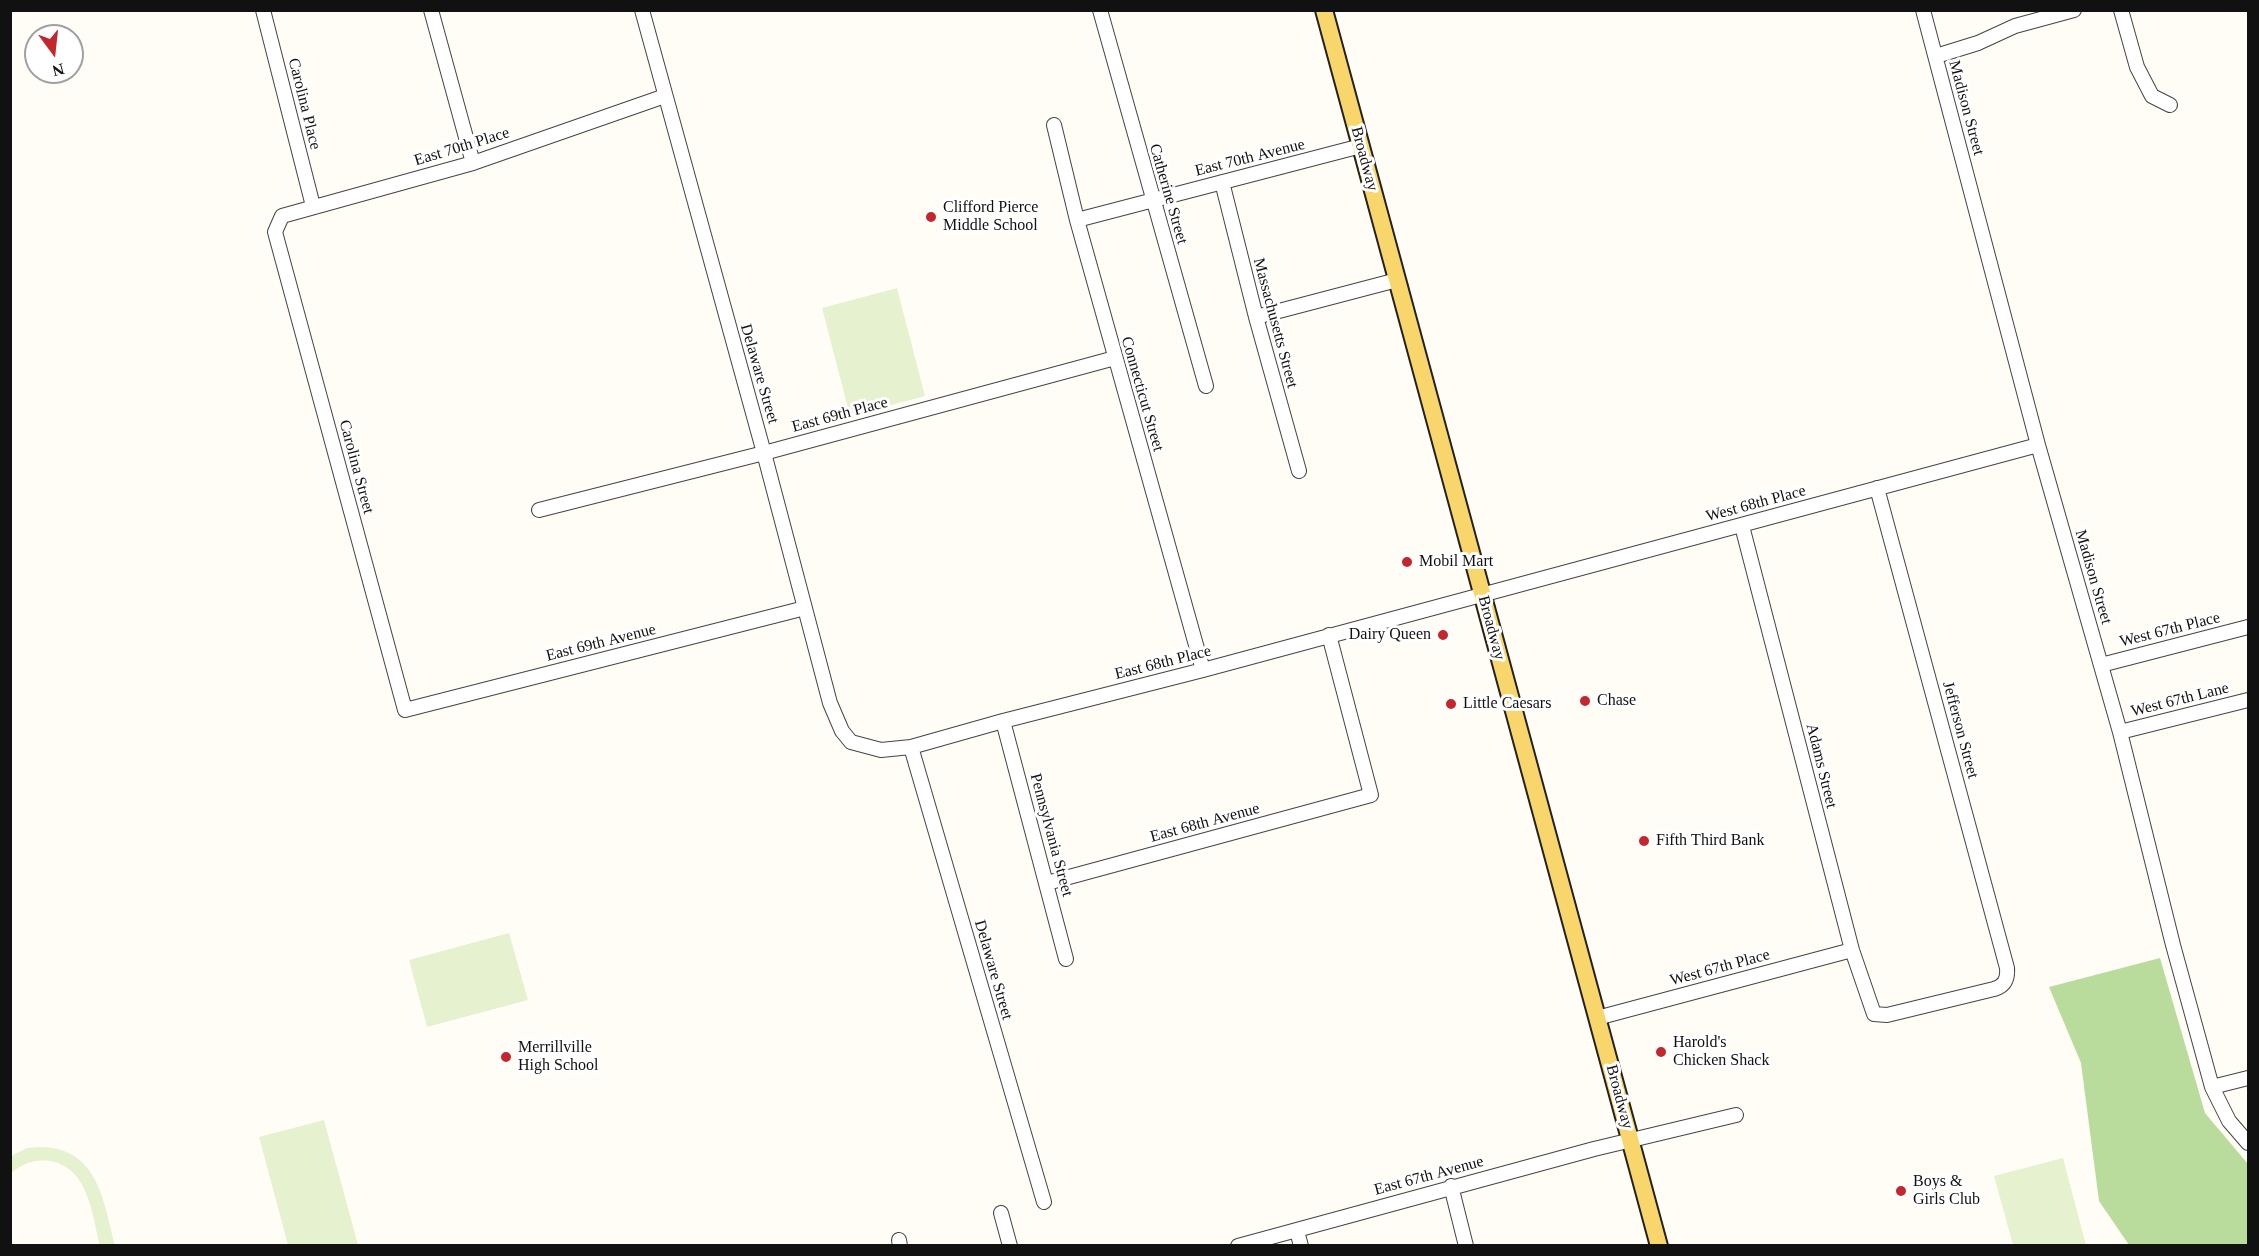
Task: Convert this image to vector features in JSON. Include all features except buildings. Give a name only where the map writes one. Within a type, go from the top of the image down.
[{"type":"main road","name":"Broadway","points":[[1324,10],[1659,1245]]},
{"type":"street","name":"Carolina Place","points":[[263,10],[313,206]]},
{"type":"street","points":[[431,10],[472,163]]},
{"type":"street","name":"Delaware Street","points":[[642,10],[830,703],[842,731],[851,742]]},
{"type":"street","name":"Catherine Street","points":[[1100,10],[1206,386]]},
{"type":"street","name":"Madison Street","points":[[1923,10],[2038,445],[2120,732],[2173,945],[2212,1088],[2229,1121],[2248,1143]]},
{"type":"street","points":[[1936,56],[1978,43],[2015,26],[2074,10]]},
{"type":"street","points":[[2121,10],[2138,68],[2152,96],[2170,105]]},
{"type":"street","name":"East 70th Place","points":[[275,232],[282,216],[472,163],[665,96]]},
{"type":"street","name":"Connecticut Street","points":[[1054,125],[1077,220],[1203,670]]},
{"type":"street","name":"East 70th Avenue","points":[[1077,220],[1361,146]]},
{"type":"street","name":"Massachusetts Street","points":[[1222,182],[1256,317],[1299,471]]},
{"type":"street","name":"Carolina Street","points":[[275,232],[405,710]]},
{"type":"street","points":[[1256,317],[1397,280]]},
{"type":"street","name":"East 69th Place","points":[[539,510],[764,453],[1115,358]]},
{"type":"street","name":"West 68th Place","points":[[1482,594],[2038,445]]},
{"type":"street","name":"Jefferson Street","points":[[1874,1014],[1887,1015],[2001,987],[2006,982],[2007,968],[1877,488]]},
{"type":"street","name":"Adams Street","points":[[1742,526],[1852,950],[1874,1014]]},
{"type":"street","name":"East 68th Place","points":[[851,742],[881,750],[911,747],[1482,594]]},
{"type":"street","name":"East 69th Avenue","points":[[405,710],[805,608]]},
{"type":"street","name":"West 67th Place","points":[[2101,665],[2248,627]]},
{"type":"street","name":"East 68th Avenue","points":[[1047,883],[1371,795],[1329,635]]},
{"type":"street","name":"West 67th Lane","points":[[2120,732],[2248,700]]},
{"type":"street","name":"Pennsylvania Street","points":[[1003,721],[1066,959]]},
{"type":"street","name":"Delaware Street","points":[[911,747],[1044,1202]]},
{"type":"street","name":"West 67th Place","points":[[1597,1018],[1852,950]]},
{"type":"street","points":[[2212,1088],[2248,1078]]},
{"type":"street","name":"East 67th Avenue","points":[[1238,1245],[1297,1231],[1451,1186],[1736,1115]]},
{"type":"street","points":[[1451,1186],[1466,1245]]},
{"type":"street","points":[[1001,1213],[1010,1245]]},
{"type":"street","points":[[1297,1231],[1301,1245]]},
{"type":"green space","points":[[897,288],[925,396],[850,416],[822,308]]},
{"type":"green space","points":[[509,933],[528,1000],[427,1027],[409,960]]},
{"type":"green space","points":[[2160,958],[2205,1113],[2248,1164],[2248,1245],[2129,1245],[2099,1201],[2081,1063],[2049,987]]},
{"type":"green space","points":[[324,1120],[358,1245],[288,1245],[259,1137]]},
{"type":"green space","points":[[27,1148],[58,1149],[74,1156],[86,1166],[101,1194],[115,1245],[100,1245],[87,1194],[73,1173],[63,1165],[50,1161],[39,1161],[24,1165],[11,1173],[11,1156]]},
{"type":"green space","points":[[2063,1158],[2086,1245],[2013,1245],[1994,1176]]},
{"type":"place","name":"Clifford Pierce Middle School","points":[[931,217]]},
{"type":"place","name":"Mobil Mart","points":[[1407,562]]},
{"type":"place","name":"Dairy Queen","points":[[1443,635]]},
{"type":"place","name":"Chase","points":[[1585,701]]},
{"type":"place","name":"Little Caesars","points":[[1451,704]]},
{"type":"place","name":"Fifth Third Bank","points":[[1644,841]]},
{"type":"place","name":"Harold's Chicken Shack","points":[[1661,1052]]},
{"type":"place","name":"Merrillville High School","points":[[506,1057]]},
{"type":"place","name":"Boys & Girls Club","points":[[1901,1191]]}]
